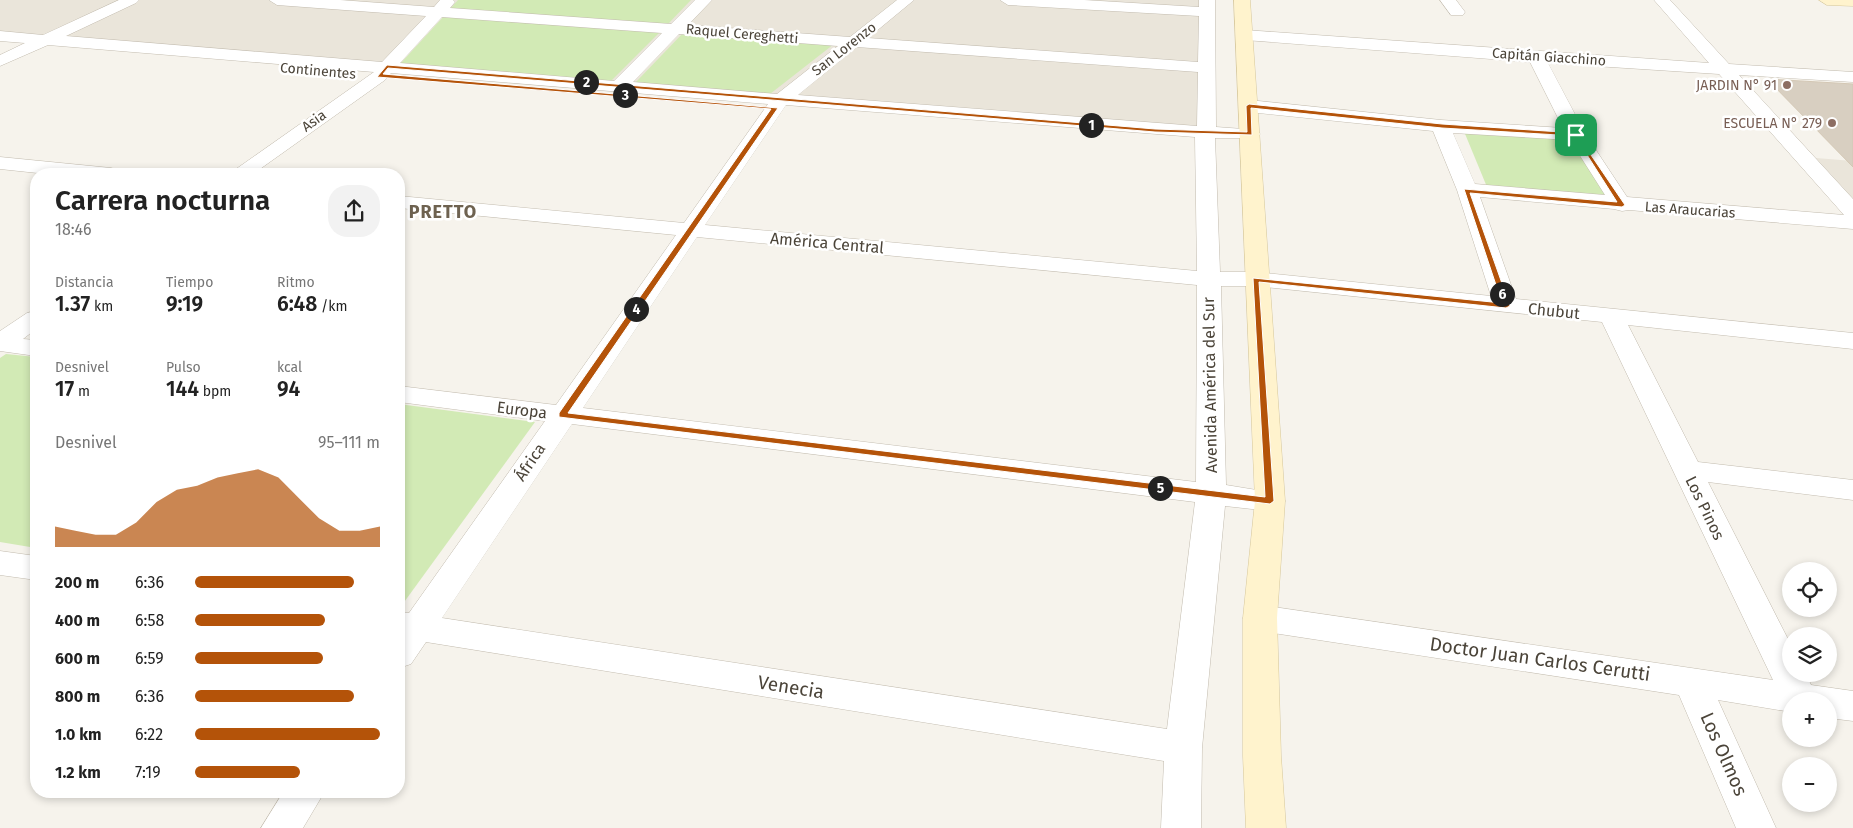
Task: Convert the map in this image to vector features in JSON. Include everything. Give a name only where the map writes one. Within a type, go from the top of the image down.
[{"type":"street","points":[[0,62],[24,41],[111,0]]},
{"type":"street","points":[[24,41],[131,0]]},
{"type":"street","name":"Raquel Cereghetti","points":[[277,0],[443,6],[852,43],[1207,68]]},
{"type":"street","points":[[620,85],[704,0]]},
{"type":"street","name":"San Lorenzo","points":[[779,103],[906,0]]},
{"type":"street","points":[[1008,0],[1207,6]]},
{"type":"street","points":[[1242,0],[1249,106],[1255,279],[1270,501],[1260,618],[1262,756],[1266,828]]},
{"type":"street","points":[[1662,0],[1853,212]]},
{"type":"street","points":[[1827,0],[1852,1]]},
{"type":"street","name":"Asia","points":[[247,168],[383,71],[443,6]]},
{"type":"street","name":"Avenida América del Sur","points":[[1181,828],[1183,748],[1211,494],[1209,279],[1205,138],[1207,6]]},
{"type":"street","name":"Capitán Giacchino","points":[[1245,35],[1536,57],[1853,77]]},
{"type":"street","name":"Continentes","points":[[24,41],[1250,141]]},
{"type":"street","points":[[1536,57],[1576,135],[1622,205]]},
{"type":"street","name":"Continentes","points":[[383,71],[620,85],[779,103]]},
{"type":"street","name":"África","points":[[405,636],[562,415],[779,103]]},
{"type":"street","points":[[1249,106],[1442,126],[1576,135]]},
{"type":"street","points":[[1442,126],[1467,190],[1506,306]]},
{"type":"street","points":[[0,163],[50,168]]},
{"type":"street","name":"Las Araucarias","points":[[1467,190],[1622,205],[1853,222]]},
{"type":"street","name":"América Central","points":[[405,203],[1209,279],[1255,279]]},
{"type":"street","name":"Chubut","points":[[1255,279],[1853,341]]},
{"type":"street","name":"Los Pinos","points":[[1612,317],[1687,470],[1811,692]]},
{"type":"street","points":[[0,343],[30,322]]},
{"type":"street","points":[[0,343],[30,347]]},
{"type":"street","name":"Europa","points":[[405,395],[1270,501]]},
{"type":"street","points":[[1687,470],[1853,490]]},
{"type":"street","points":[[0,563],[30,567]]},
{"type":"street","name":"Doctor Juan Carlos Cerutti","points":[[1260,618],[1782,696]]},
{"type":"street","name":"Venecia","points":[[405,636],[1183,748]]},
{"type":"street","name":"Los Olmos","points":[[1692,681],[1756,828]]},
{"type":"street","name":"Doctor Juan Carlos Cerutti","points":[[1837,704],[1853,706]]},
{"type":"street","points":[[281,828],[301,798]]},
{"type":"shaded area","points":[[0,0],[1207,0],[1206,131],[0,36]]},
{"type":"shaded area","points":[[1804,157],[1853,161],[1853,212]]},
{"type":"green space","points":[[458,0],[691,0],[668,24],[450,9]]},
{"type":"green space","points":[[445,15],[662,30],[611,81],[400,64]]},
{"type":"green space","points":[[684,32],[834,44],[770,94],[635,83]]},
{"type":"green space","points":[[1463,129],[1578,138],[1613,197],[1487,187]]},
{"type":"green space","points":[[6,354],[30,356],[30,547],[0,542],[0,358]]},
{"type":"green space","points":[[405,405],[535,422],[405,601]]},
{"type":"building","name":"ESCUELA N° 279","points":[[1767,79],[1853,84],[1853,167]]},
{"type":"place","name":"JARDIN N° 91","points":[[1787,85]]},
{"type":"place","name":"ESCUELA N° 279","points":[[1832,123]]},
{"type":"district","name":"PRETTO","points":[[443,212]]},
{"type":"route","points":[[387,67],[1155,130],[1250,134],[1249,106],[1442,126],[1576,135],[1622,205],[1467,190],[1506,306],[1255,279],[1270,501],[562,415],[775,108],[379,76],[387,67]]}]
